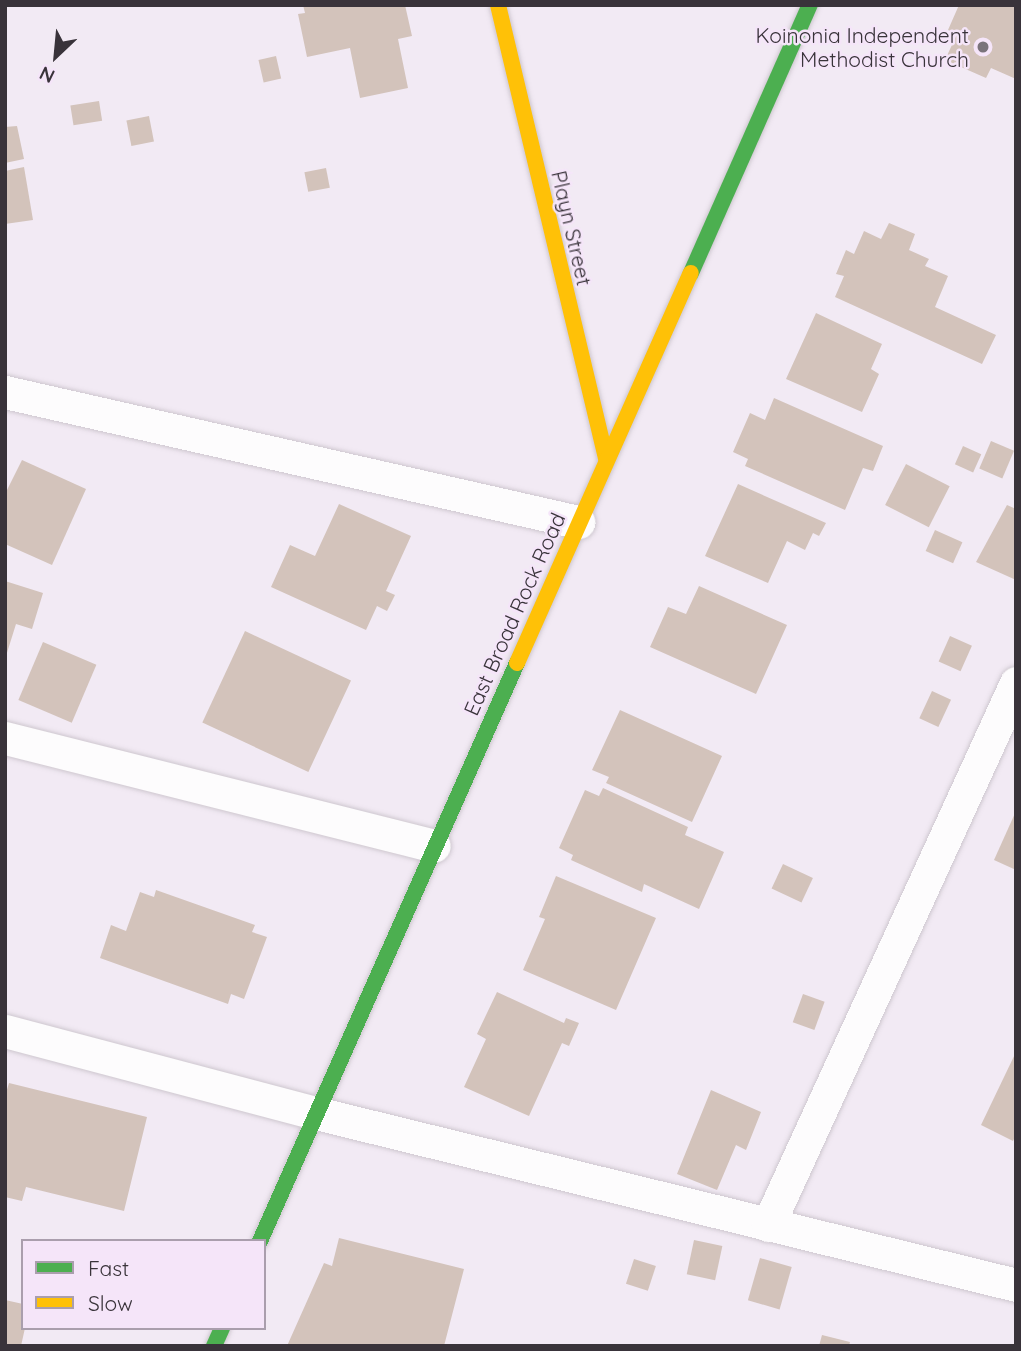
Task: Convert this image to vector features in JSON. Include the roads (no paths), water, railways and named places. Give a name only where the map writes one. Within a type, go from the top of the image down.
[{"type":"main road","name":"Playn Street","points":[[498,5],[606,460]]},
{"type":"main road","name":"East Broad Rock Road","points":[[261,1239],[810,5]]},
{"type":"main road","points":[[214,1346],[221,1330]]},
{"type":"lane","points":[[5,391],[578,522]]},
{"type":"lane","points":[[768,1225],[1016,683]]},
{"type":"lane","points":[[5,738],[434,846]]},
{"type":"lane","points":[[5,1031],[316,1113],[1016,1285]]},
{"type":"place","name":"Koinonia Independent Methodist Church","points":[[983,47]]}]
